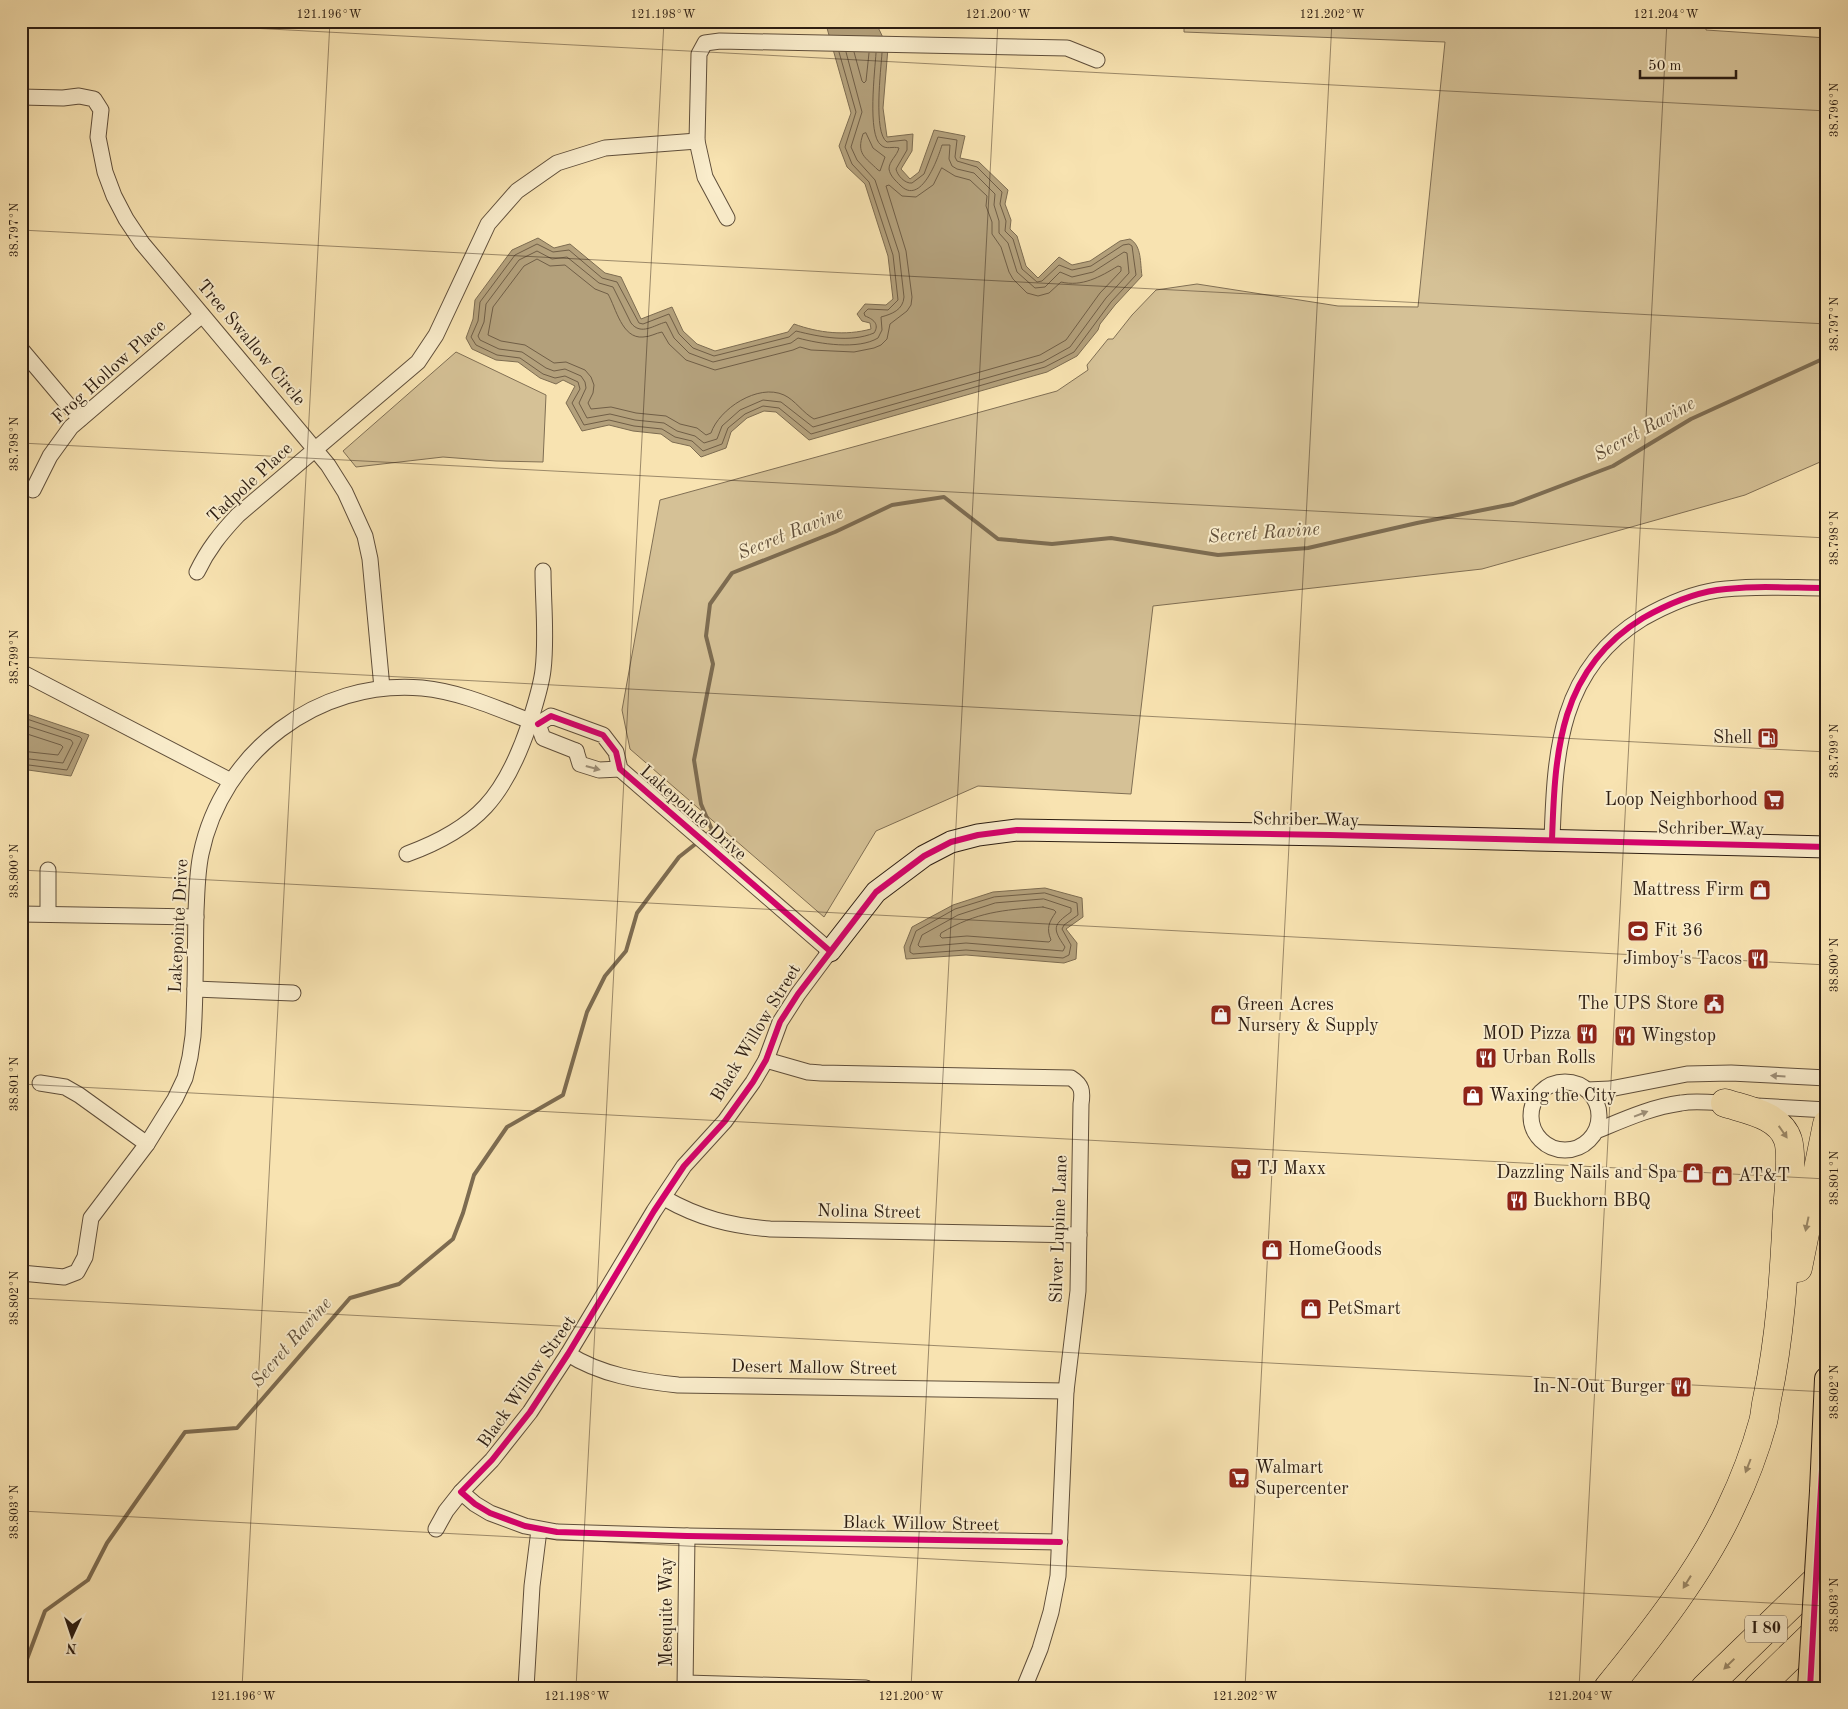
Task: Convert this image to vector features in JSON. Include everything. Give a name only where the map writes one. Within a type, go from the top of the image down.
[{"type":"highway","points":[[1608,1688],[1642,1646],[1680,1593],[1713,1540],[1731,1508],[1741,1485],[1764,1420],[1778,1340],[1789,1166],[1788,1140],[1783,1130],[1771,1118],[1725,1103]]},
{"type":"highway","points":[[1764,1420],[1773,1405],[1782,1370],[1802,1246],[1827,1124]]},
{"type":"highway","name":"I 80","points":[[1705,1688],[1823,1572]]},
{"type":"highway","name":"I 80","points":[[1758,1688],[1827,1621]]},
{"type":"highway","points":[[1785,1688],[1827,1630]]},
{"type":"main road","points":[[1810,1688],[1827,1379]]},
{"type":"street","points":[[727,218],[705,177],[697,141],[699,54],[704,43],[720,41],[1067,48],[1097,60]]},
{"type":"street","name":"Tree Swallow Circle","points":[[21,97],[63,98],[79,96],[94,99],[101,110],[98,123],[100,152],[105,172],[114,196],[126,219],[142,243],[328,465],[346,492],[364,536],[370,559],[382,688]]},
{"type":"street","name":"Tadpole Place","points":[[197,572],[206,553],[219,535],[238,515],[418,362],[436,335],[488,224],[517,191],[557,163],[605,148],[697,141]]},
{"type":"street","name":"Frog Hollow Place","points":[[33,490],[42,469],[61,439],[80,419],[202,315]]},
{"type":"street","points":[[21,349],[80,419]]},
{"type":"street","points":[[407,854],[426,847],[460,828],[480,814],[491,802],[512,769],[534,722],[543,672],[543,571]]},
{"type":"street","points":[[1552,840],[1558,756],[1564,720],[1571,701],[1597,656],[1614,639],[1630,626],[1668,605],[1709,592],[1746,588],[1827,588]]},
{"type":"street","points":[[21,672],[231,781]]},
{"type":"street","name":"Lakepointe Drive","points":[[21,1273],[64,1276],[77,1272],[85,1257],[91,1218],[147,1144],[175,1099],[185,1078],[193,1036],[198,873],[205,836],[231,781],[242,766],[265,742],[288,724],[314,708],[340,697],[364,690],[399,687],[446,691],[534,722],[552,716],[603,735],[616,752],[620,769],[830,951]]},
{"type":"street","name":"Lakepointe Drive","points":[[534,722],[543,738],[576,751],[580,764],[599,770],[620,769]]},
{"type":"street","points":[[576,751],[580,740],[589,731]]},
{"type":"street","name":"Schriber Way","points":[[830,951],[876,892],[900,872],[930,852],[951,842],[978,835],[1017,830],[1827,847]]},
{"type":"street","points":[[48,870],[48,914]]},
{"type":"street","points":[[21,914],[196,917]]},
{"type":"street","name":"Black Willow Street","points":[[830,951],[780,1022],[766,1060],[753,1082],[726,1121],[684,1166],[654,1211],[568,1354],[510,1438],[492,1460],[460,1492],[490,1513],[539,1530],[557,1532],[1060,1542]]},
{"type":"street","points":[[195,989],[294,993]]},
{"type":"street","name":"Silver Lupine Lane","points":[[766,1060],[808,1072],[821,1073],[1071,1078],[1080,1084],[1083,1093],[1081,1104],[1078,1292],[1066,1392],[1058,1576],[1051,1612],[1038,1656],[1024,1688]]},
{"type":"street","points":[[1587,1090],[1610,1089],[1687,1074],[1731,1073],[1827,1078]]},
{"type":"street","points":[[1570,1082],[1587,1090],[1594,1098],[1599,1120],[1596,1131],[1591,1138],[1579,1147],[1569,1150],[1558,1149],[1545,1143],[1538,1137],[1533,1128],[1532,1112],[1536,1100],[1542,1092],[1550,1086],[1570,1082]]},
{"type":"street","points":[[40,1083],[65,1087],[78,1094],[147,1144]]},
{"type":"street","points":[[1596,1131],[1656,1108],[1702,1102],[1827,1110]]},
{"type":"street","name":"Nolina Street","points":[[664,1198],[712,1220],[770,1230],[1079,1234]]},
{"type":"street","name":"Desert Mallow Street","points":[[568,1354],[610,1373],[645,1382],[678,1385],[1066,1392]]},
{"type":"street","points":[[436,1529],[460,1492]]},
{"type":"street","points":[[526,1688],[532,1586],[539,1530]]},
{"type":"street","name":"Mesquite Way","points":[[686,1685],[687,1536]]},
{"type":"street","points":[[686,1685],[866,1688]]},
{"type":"shaded area","points":[[1184,21],[1706,21],[1706,30],[1827,38],[1827,459],[1745,495],[1482,569],[1153,606],[1131,794],[978,786],[876,831],[824,917],[630,749],[622,710],[660,500],[1057,391],[1088,370],[1087,365],[1108,339],[1113,339],[1132,315],[1156,290],[1197,284],[1338,306],[1418,307],[1445,42],[1184,32]]},
{"type":"shaded area","points":[[456,352],[546,395],[543,462],[443,457],[356,467],[343,451]]},
{"type":"water","points":[[825,21],[875,21],[888,48],[883,108],[887,137],[913,134],[912,151],[901,169],[910,179],[919,172],[934,130],[965,136],[960,158],[979,162],[1008,190],[1005,204],[1011,220],[1010,229],[1017,236],[1026,266],[1038,278],[1059,257],[1072,265],[1090,261],[1120,241],[1130,239],[1134,242],[1139,250],[1142,276],[1115,305],[1077,356],[1047,372],[809,440],[776,412],[764,411],[747,418],[731,432],[726,448],[701,457],[690,446],[672,442],[661,434],[633,431],[609,425],[582,431],[566,403],[575,386],[563,380],[556,384],[540,378],[518,362],[496,360],[472,349],[466,338],[473,319],[475,300],[512,250],[538,238],[554,248],[570,244],[605,273],[621,277],[641,319],[672,307],[683,331],[697,344],[715,351],[788,332],[794,324],[813,330],[842,333],[871,329],[870,323],[862,321],[857,314],[865,304],[886,305],[893,299],[888,256],[865,184],[847,167],[839,146],[851,113]]},
{"type":"water","points":[[21,712],[89,735],[71,776],[21,769]]},
{"type":"water","points":[[1045,888],[1082,898],[1083,917],[1066,929],[1077,943],[1076,959],[1064,963],[966,955],[906,959],[904,947],[912,927],[953,905],[993,892]]},
{"type":"waterway","name":"Secret Ravine","points":[[703,837],[712,830],[701,804],[694,760],[713,664],[706,636],[710,604],[732,573],[835,532],[892,505],[944,497],[998,539],[1052,544],[1111,538],[1218,555],[1308,548],[1417,523],[1513,504],[1613,466],[1691,419],[1827,357]]},
{"type":"waterway","name":"Secret Ravine","points":[[21,1675],[45,1611],[88,1580],[107,1543],[185,1432],[237,1428],[350,1298],[399,1284],[453,1239],[474,1175],[507,1127],[563,1095],[587,1012],[605,976],[626,951],[637,913],[679,857],[698,842]]},
{"type":"cycle path","points":[[1552,840],[1556,775],[1560,744],[1567,715],[1578,687],[1594,662],[1615,639],[1643,618],[1688,597],[1707,592],[1772,587],[1827,588]]},
{"type":"cycle path","points":[[538,724],[551,716],[603,735],[616,752],[620,769],[830,951]]},
{"type":"cycle path","points":[[1060,1542],[557,1532],[525,1526],[490,1513],[475,1504],[461,1492],[492,1460],[530,1412],[568,1354],[654,1211],[684,1166],[725,1121],[753,1082],[766,1060],[780,1022],[798,994],[876,892],[924,856],[951,842],[978,835],[1017,830],[1330,835],[1827,847]]},
{"type":"cycle path","points":[[1810,1688],[1827,1379]]},
{"type":"place","name":"Shell","points":[[1768,738]]},
{"type":"place","name":"Loop Neighborhood","points":[[1774,800]]},
{"type":"place","name":"Mattress Firm","points":[[1760,890]]},
{"type":"place","name":"Fit 36","points":[[1638,931]]},
{"type":"place","name":"Jimboy's Tacos","points":[[1758,959]]},
{"type":"place","name":"The UPS Store","points":[[1714,1004]]},
{"type":"place","name":"Green Acres Nursery & Supply","points":[[1221,1015]]},
{"type":"place","name":"MOD Pizza","points":[[1587,1034]]},
{"type":"place","name":"Wingstop","points":[[1625,1036]]},
{"type":"place","name":"Urban Rolls","points":[[1486,1058]]},
{"type":"place","name":"Waxing the City","points":[[1473,1096]]},
{"type":"place","name":"TJ Maxx","points":[[1241,1169]]},
{"type":"place","name":"Dazzling Nails and Spa","points":[[1693,1173]]},
{"type":"place","name":"AT&T","points":[[1722,1176]]},
{"type":"place","name":"Buckhorn BBQ","points":[[1517,1201]]},
{"type":"place","name":"HomeGoods","points":[[1272,1250]]},
{"type":"place","name":"PetSmart","points":[[1311,1309]]},
{"type":"place","name":"In-N-Out Burger","points":[[1681,1387]]},
{"type":"place","name":"Walmart Supercenter","points":[[1239,1478]]}]
